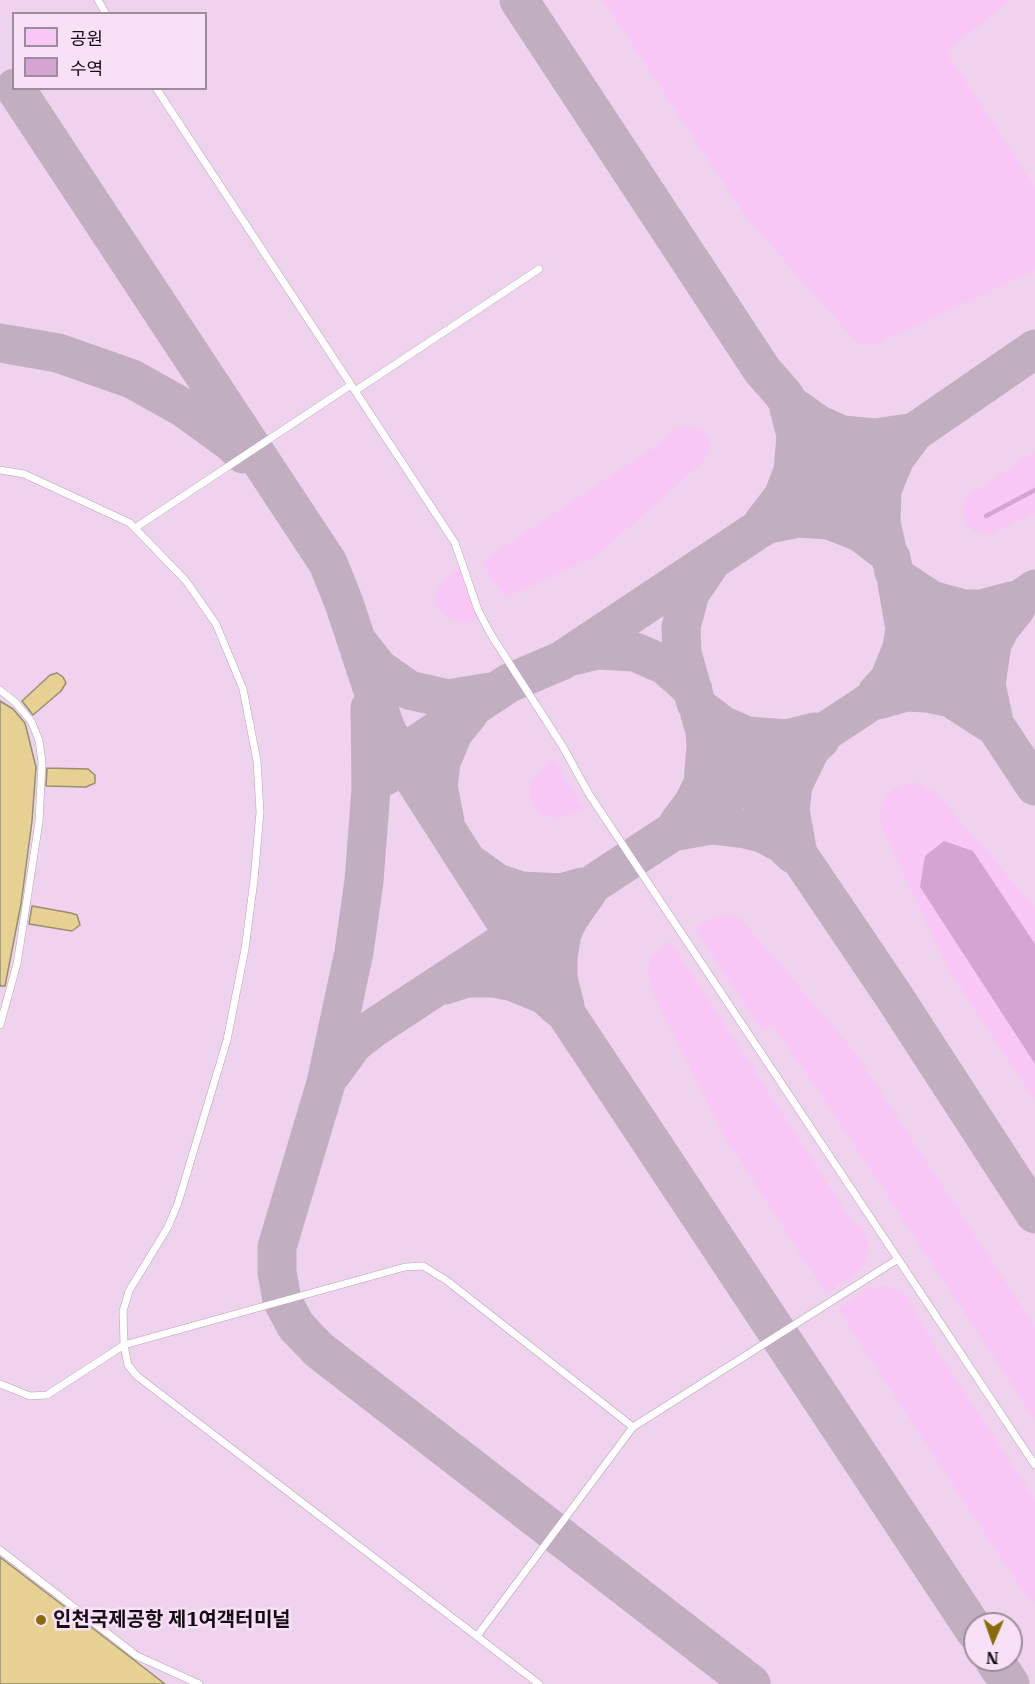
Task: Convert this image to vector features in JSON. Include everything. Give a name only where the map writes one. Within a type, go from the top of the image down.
[{"type":"lane","points":[[157,90],[455,543],[478,610],[486,626],[563,747],[589,794],[1035,1465]]},
{"type":"lane","points":[[135,528],[539,269]]},
{"type":"lane","points":[[0,470],[24,474],[135,528],[186,581],[216,624],[243,689],[257,761],[260,812],[245,949],[226,1040],[178,1203],[168,1227],[129,1291],[123,1311],[124,1345],[128,1365],[137,1376],[539,1684]]},
{"type":"lane","points":[[0,690],[15,702],[31,721],[39,740],[42,763],[39,822],[18,952],[0,1025]]},
{"type":"lane","points":[[477,1636],[633,1427],[898,1259]]},
{"type":"lane","points":[[0,1384],[30,1396],[47,1395],[124,1345],[405,1267],[423,1266],[446,1280],[633,1427]]},
{"type":"lane","points":[[0,1550],[137,1656],[199,1684]]},
{"type":"shaded area","points":[[0,0],[1035,0],[1035,1684],[0,1684]]},
{"type":"green space","points":[[603,0],[1010,0],[946,52],[1035,187],[1035,270],[876,344],[858,344],[747,218]]},
{"type":"green space","points":[[691,426],[702,431],[710,442],[704,461],[597,555],[507,597],[502,594],[482,561],[664,441],[662,438],[677,428]]},
{"type":"green space","points":[[1035,451],[1035,513],[990,534],[975,531],[968,526],[962,512],[966,497]]},
{"type":"green space","points":[[461,564],[480,618],[464,623],[445,617],[436,603],[438,588]]},
{"type":"green space","points":[[553,760],[584,808],[558,819],[540,814],[529,792],[532,780]]},
{"type":"green space","points":[[915,782],[935,792],[1035,908],[1035,944],[973,851],[962,953],[1035,1064],[1035,1100],[950,972],[880,823],[880,808],[888,794],[901,785]]},
{"type":"green space","points":[[725,915],[739,918],[744,923],[853,1050],[1035,1327],[1035,1420],[831,1109],[773,1025],[762,1030],[695,929],[709,920]]},
{"type":"green space","points":[[670,941],[855,1226],[859,1224],[867,1237],[868,1248],[864,1264],[856,1273],[826,1293],[722,1132],[652,990],[648,972],[650,959]]},
{"type":"green space","points":[[888,1286],[905,1293],[939,1354],[1035,1500],[1035,1603],[1019,1585],[838,1309],[868,1288]]},
{"type":"water","points":[[944,841],[973,851],[1035,944],[1035,1064],[920,887],[925,856]]},
{"type":"building","points":[[57,673],[66,683],[61,691],[33,715],[22,701],[50,675]]},
{"type":"building","points":[[0,701],[13,709],[25,723],[36,767],[32,821],[21,904],[5,986],[0,986]]},
{"type":"building","points":[[47,768],[88,769],[95,775],[95,783],[86,787],[46,786]]},
{"type":"building","points":[[32,906],[77,915],[80,925],[72,931],[29,924]]},
{"type":"building","name":"인천국제공항 제1여객터미널","points":[[0,1557],[134,1660],[165,1684],[0,1684]]},
{"type":"waterway","points":[[986,516],[1035,490]]},
{"type":"taxiway","points":[[519,0],[762,370],[783,394],[841,480],[891,558],[894,572],[1035,786]]},
{"type":"taxiway","points":[[16,90],[328,563],[344,603],[385,727],[400,757],[514,935],[963,1613]]},
{"type":"taxiway","points":[[0,343],[58,353],[132,379],[184,408],[232,443],[243,454]]},
{"type":"taxiway","points":[[385,776],[408,750],[509,683],[561,661],[753,533],[919,429],[1035,349]]},
{"type":"taxiway","points":[[763,523],[783,497],[793,471],[796,435],[789,408]]},
{"type":"taxiway","points":[[798,410],[819,425],[842,435],[875,438],[909,433]]},
{"type":"taxiway","points":[[886,545],[881,523],[882,490],[895,458],[910,438]]},
{"type":"taxiway","points":[[775,523],[798,518],[829,520],[860,532],[881,548]]},
{"type":"taxiway","points":[[709,565],[690,593],[681,627],[682,653],[696,703],[895,998],[1035,1214]]},
{"type":"taxiway","points":[[904,582],[931,600],[964,609],[981,609],[1011,601]]},
{"type":"taxiway","points":[[877,693],[889,680],[902,648],[905,629],[897,583]]},
{"type":"taxiway","points":[[332,1073],[353,1044],[372,1029],[861,708],[1035,589]]},
{"type":"taxiway","points":[[993,717],[986,684],[992,644],[1000,628],[1016,608]]},
{"type":"taxiway","points":[[360,645],[379,669],[409,690],[448,699],[490,692]]},
{"type":"taxiway","points":[[572,656],[597,650],[635,652],[665,665],[693,690]]},
{"type":"taxiway","points":[[878,700],[906,692],[927,693],[951,698],[988,722]]},
{"type":"taxiway","points":[[370,708],[371,789],[364,881],[354,952],[326,1083],[277,1247],[277,1272],[282,1300],[296,1326],[319,1350],[751,1684]]},
{"type":"taxiway","points":[[705,712],[722,725],[747,736],[787,739],[815,732]]},
{"type":"taxiway","points":[[445,822],[438,786],[441,762],[453,733],[469,713]]},
{"type":"taxiway","points":[[678,824],[693,804],[703,784],[706,746],[700,714]]},
{"type":"taxiway","points":[[797,849],[790,810],[793,785],[811,748],[820,740]]},
{"type":"taxiway","points":[[677,831],[711,825],[746,829],[762,833],[783,844],[793,854]]},
{"type":"taxiway","points":[[472,865],[497,883],[521,891],[562,893],[582,887]]},
{"type":"taxiway","points":[[565,1006],[558,979],[558,957],[562,933],[569,918],[588,891]]},
{"type":"taxiway","points":[[445,985],[467,978],[494,978],[513,982],[545,995],[558,1007]]},
{"type":"taxiway","points":[[1002,1672],[1010,1684]]},
{"type":"place","name":"인천국제공항 제1여객터미널","points":[[41,1620]]}]
